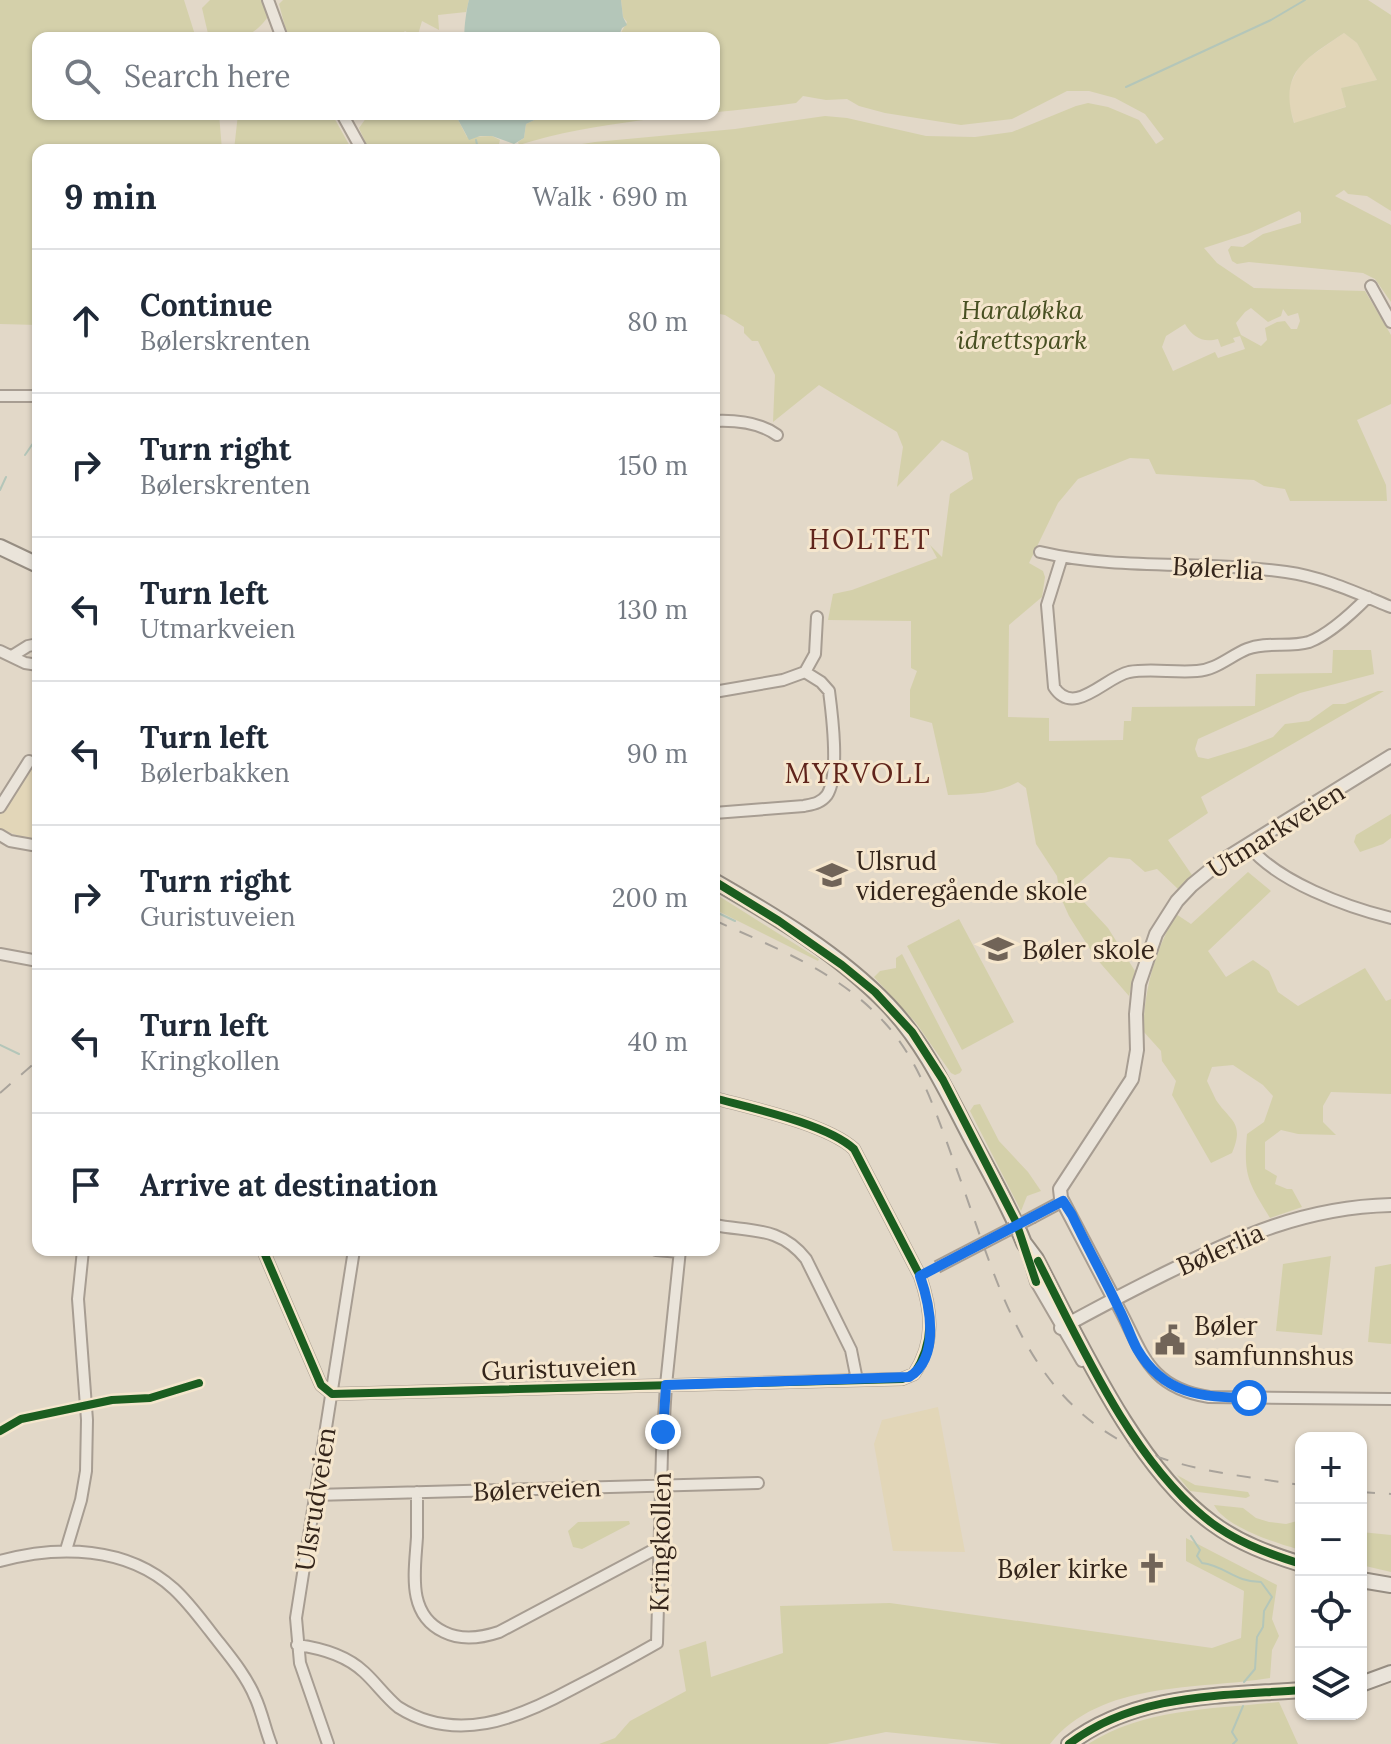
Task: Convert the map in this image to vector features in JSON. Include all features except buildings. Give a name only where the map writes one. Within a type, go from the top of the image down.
[{"type":"main road","points":[[0,547],[32,562]]},
{"type":"main road","points":[[720,885],[828,954],[868,986],[901,1019],[943,1080],[1024,1243],[1036,1259],[1065,1325],[1161,1473],[1196,1511],[1215,1525],[1244,1543],[1295,1562]]},
{"type":"main road","points":[[1367,1581],[1391,1585]]},
{"type":"main road","points":[[1367,1682],[1391,1673]]},
{"type":"main road","points":[[1069,1744],[1104,1722],[1136,1709],[1177,1701],[1295,1690]]},
{"type":"street","points":[[268,0],[280,32]]},
{"type":"street","points":[[345,120],[359,144]]},
{"type":"street","points":[[1371,286],[1391,322]]},
{"type":"street","points":[[0,396],[32,396]]},
{"type":"street","points":[[720,421],[762,426],[777,435]]},
{"type":"street","name":"Bølerlia","points":[[1040,552],[1108,562],[1282,571],[1343,586],[1391,607]]},
{"type":"street","points":[[1062,557],[1048,595],[1047,615],[1052,640],[1054,687],[1070,700],[1084,697],[1117,675],[1206,670],[1251,648],[1299,645],[1312,641],[1368,597]]},
{"type":"street","points":[[720,691],[783,680],[805,672],[815,654],[817,617]]},
{"type":"street","points":[[12,656],[32,645]]},
{"type":"street","points":[[0,651],[32,666]]},
{"type":"street","points":[[720,813],[804,806],[817,803],[827,795],[833,775],[829,691],[805,672]]},
{"type":"street","name":"Utmarkveien","points":[[1063,1201],[1062,1186],[1132,1079],[1137,1050],[1138,990],[1143,965],[1171,908],[1220,862],[1391,756]]},
{"type":"street","points":[[0,807],[29,761]]},
{"type":"street","points":[[0,835],[10,841],[32,845]]},
{"type":"street","points":[[1248,845],[1267,864],[1313,890],[1354,908],[1391,918]]},
{"type":"street","points":[[0,954],[32,960]]},
{"type":"street","points":[[720,1100],[809,1126],[845,1142],[862,1162],[920,1276],[1063,1201],[1137,1349],[1164,1380],[1188,1392],[1209,1397],[1391,1399]]},
{"type":"street","name":"Bølerlia","points":[[1065,1325],[1188,1261],[1281,1222],[1349,1207],[1391,1205]]},
{"type":"street","points":[[720,1226],[778,1235],[800,1250],[851,1350],[857,1380]]},
{"type":"street","points":[[66,1550],[86,1471],[86,1406],[78,1299],[82,1256]]},
{"type":"street","points":[[266,1256],[321,1385],[332,1394]]},
{"type":"street","name":"Ulsrudveien","points":[[328,1744],[303,1674],[296,1618],[353,1256]]},
{"type":"street","name":"Kringkollen","points":[[297,1645],[318,1649],[359,1668],[403,1711],[424,1723],[462,1731],[496,1727],[521,1718],[657,1643],[660,1486],[666,1385],[679,1256]]},
{"type":"street","name":"Guristuveien","points":[[332,1394],[909,1377],[923,1360],[931,1316],[920,1276]]},
{"type":"street","name":"Bølerveien","points":[[315,1495],[758,1483]]},
{"type":"street","points":[[417,1492],[414,1582],[417,1601],[426,1619],[453,1636],[473,1638],[499,1632],[659,1547]]},
{"type":"street","points":[[0,1561],[25,1554],[66,1550],[127,1561],[155,1575],[175,1590],[234,1662],[249,1686],[271,1744]]},
{"type":"shaded area","points":[[469,0],[621,0],[627,25],[620,32],[465,32]]},
{"type":"shaded area","points":[[1344,33],[1357,43],[1377,80],[1341,88],[1347,106],[1295,124],[1288,89],[1301,63]]},
{"type":"shaded area","points":[[458,120],[534,120],[526,124],[524,138],[514,144],[492,136],[469,140]]},
{"type":"shaded area","points":[[32,766],[32,838],[0,829],[0,813]]},
{"type":"shaded area","points":[[938,1407],[965,1552],[893,1551],[874,1444],[882,1420]]},
{"type":"green space","points":[[0,0],[184,0],[194,32],[32,32],[32,120],[220,120],[222,144],[32,144],[32,325],[0,324]]},
{"type":"green space","points":[[210,0],[265,0],[267,18],[253,32],[208,32],[202,8]]},
{"type":"green space","points":[[283,0],[469,0],[466,12],[438,15],[439,30],[422,21],[419,32],[286,32],[279,4]]},
{"type":"green space","name":"Haraløkka idrettspark","points":[[621,0],[1368,0],[1391,15],[1391,211],[1367,196],[1348,194],[1344,190],[1335,196],[1391,225],[1391,302],[1375,279],[1363,273],[1249,262],[1237,264],[1232,261],[1228,250],[1231,246],[1243,247],[1263,234],[1301,223],[1299,211],[1250,233],[1204,248],[1217,263],[1254,288],[1365,291],[1391,335],[1391,404],[1357,420],[1386,485],[1387,501],[1290,501],[1285,489],[1264,486],[1254,480],[1156,474],[1149,459],[1130,458],[1078,479],[1058,503],[1029,563],[1043,571],[1042,597],[1009,625],[1008,717],[1049,718],[1049,741],[1123,740],[1124,721],[1131,721],[1132,707],[1255,706],[1256,674],[1332,673],[1333,650],[1371,650],[1374,674],[1300,693],[1198,739],[1195,749],[1198,757],[1208,759],[1273,737],[1285,724],[1309,721],[1333,704],[1345,704],[1384,691],[1201,797],[1208,813],[1168,840],[1192,875],[1178,889],[1157,869],[1145,872],[1130,859],[1109,857],[1072,889],[1108,928],[1135,971],[1129,996],[1095,957],[1069,916],[1060,896],[1057,876],[1036,844],[1026,788],[1018,782],[993,791],[948,795],[932,723],[910,717],[910,690],[917,671],[911,668],[911,621],[828,620],[833,594],[852,590],[937,558],[930,545],[942,557],[950,494],[973,479],[968,453],[942,440],[897,487],[903,447],[897,432],[819,385],[773,422],[775,375],[758,341],[752,341],[744,333],[744,327],[720,314],[720,144],[582,144],[735,129],[825,116],[926,136],[975,137],[1012,132],[1088,103],[1108,107],[1139,120],[1156,144],[1164,139],[1145,114],[1115,98],[1089,91],[1067,91],[1012,119],[961,125],[885,113],[859,106],[847,99],[826,100],[803,96],[796,103],[720,112],[720,32],[621,32],[627,22],[623,17]],"holes":[[[1344,33],[1357,43],[1377,80],[1341,88],[1346,107],[1294,123],[1290,91],[1299,68]],[[1251,308],[1268,322],[1281,316],[1283,309],[1288,316],[1298,313],[1300,321],[1297,329],[1291,329],[1285,321],[1265,328],[1267,340],[1261,346],[1241,335],[1236,323]],[[1185,324],[1198,338],[1218,339],[1221,347],[1235,342],[1233,338],[1240,336],[1245,349],[1218,358],[1215,352],[1173,371],[1162,347],[1166,336]]]},
{"type":"green space","points":[[237,120],[335,120],[349,144],[235,144]]},
{"type":"green space","points":[[365,120],[458,120],[467,137],[492,136],[500,140],[499,144],[366,144],[359,128]]},
{"type":"green space","points":[[534,120],[647,120],[519,144],[524,138],[526,124]]},
{"type":"green space","points":[[1391,814],[1391,838],[1360,852],[1354,842],[1356,835]]},
{"type":"green space","points":[[1248,872],[1271,891],[1208,951],[1226,977],[1253,960],[1269,971],[1278,992],[1298,1006],[1365,968],[1386,1001],[1391,999],[1391,1094],[1331,1092],[1323,1106],[1323,1122],[1336,1135],[1298,1134],[1281,1130],[1265,1142],[1265,1169],[1277,1176],[1275,1184],[1292,1189],[1302,1207],[1270,1218],[1249,1179],[1246,1149],[1247,1134],[1264,1122],[1273,1096],[1263,1085],[1233,1065],[1212,1067],[1207,1081],[1216,1100],[1234,1123],[1237,1135],[1232,1153],[1211,1163],[1172,1095],[1176,1081],[1162,1061],[1161,1051],[1143,1031],[1152,971],[1176,914],[1191,924]]},
{"type":"green space","points":[[720,897],[819,959],[720,912]]},
{"type":"green space","points":[[959,919],[1014,1022],[962,1050],[907,946]]},
{"type":"green space","points":[[902,954],[962,1070],[960,1073],[951,1073],[916,1023],[874,977],[880,971],[896,968],[896,958]]},
{"type":"green space","points":[[980,1104],[999,1141],[1041,1191],[1027,1196],[1021,1211],[970,1111],[974,1105]]},
{"type":"green space","points":[[1331,1256],[1322,1335],[1276,1331],[1283,1264]]},
{"type":"green space","points":[[1391,1264],[1391,1344],[1368,1342],[1375,1267]]},
{"type":"green space","points":[[1177,1475],[1195,1485],[1248,1492],[1250,1496],[1190,1491]]},
{"type":"green space","points":[[1214,1505],[1243,1508],[1256,1518],[1269,1522],[1295,1522],[1295,1548],[1240,1527]]},
{"type":"green space","points":[[629,1521],[630,1524],[582,1549],[573,1547],[568,1531],[578,1522]]},
{"type":"green space","points":[[1367,1533],[1391,1535],[1391,1572],[1367,1566]]},
{"type":"green space","points":[[1186,1538],[1277,1585],[1272,1619],[1279,1636],[1272,1650],[1270,1678],[1182,1687],[1123,1698],[1096,1708],[1071,1723],[1050,1744],[1002,1744],[886,1732],[827,1744],[599,1744],[615,1738],[630,1721],[686,1691],[679,1650],[706,1641],[711,1677],[783,1653],[780,1606],[890,1603],[1212,1648],[1241,1638],[1244,1591],[1186,1561]]},
{"type":"green space","points":[[1279,1702],[1298,1744],[1088,1744],[1110,1732],[1156,1717]]},
{"type":"waterway","points":[[1126,87],[1271,20],[1305,0]]},
{"type":"waterway","points":[[476,140],[477,144]]},
{"type":"waterway","points":[[25,455],[32,445]]},
{"type":"waterway","points":[[0,490],[6,477]]},
{"type":"waterway","points":[[720,914],[735,921]]},
{"type":"waterway","points":[[0,1045],[19,1054]]},
{"type":"waterway","points":[[1191,1536],[1200,1550],[1197,1556],[1202,1563],[1261,1582],[1272,1597],[1264,1611],[1263,1627],[1257,1637],[1255,1669],[1244,1682]]},
{"type":"waterway","points":[[1233,1744],[1237,1740],[1232,1732],[1243,1706]]},
{"type":"railway","points":[[720,923],[805,962],[847,988],[897,1037],[933,1106],[1004,1298],[1048,1378],[1079,1411],[1117,1439],[1164,1459],[1215,1472],[1295,1484]]},
{"type":"railway","points":[[0,1093],[32,1065]]},
{"type":"railway","points":[[1367,1492],[1391,1494]]},
{"type":"cycle path","points":[[720,885],[842,965],[875,992],[912,1032],[943,1080],[1016,1222],[1036,1282]]},
{"type":"cycle path","points":[[266,1256],[321,1385],[332,1394],[902,1379],[914,1374],[928,1338],[929,1314],[924,1289],[854,1149],[842,1140],[808,1125],[720,1100]]},
{"type":"cycle path","points":[[1038,1261],[1109,1398],[1152,1463],[1203,1516],[1225,1532],[1295,1562]]},
{"type":"cycle path","points":[[0,1431],[21,1419],[112,1400],[150,1398],[199,1383]]},
{"type":"cycle path","points":[[1069,1744],[1095,1727],[1151,1706],[1210,1696],[1295,1690]]},
{"type":"place","name":"Ulsrud videregående skole","points":[[832,875]]},
{"type":"place","name":"Bøler skole","points":[[998,949]]},
{"type":"place","name":"Bøler samfunnshus","points":[[1170,1340]]},
{"type":"place","name":"Bøler kirke","points":[[1152,1568]]},
{"type":"district","name":"HOLTET","points":[[870,539]]},
{"type":"district","name":"MYRVOLL","points":[[858,773]]},
{"type":"route","points":[[663,1432],[666,1385],[909,1377],[923,1360],[930,1329],[930,1310],[920,1276],[1063,1201],[1137,1349],[1152,1369],[1170,1384],[1188,1392],[1206,1397],[1249,1398]]}]
